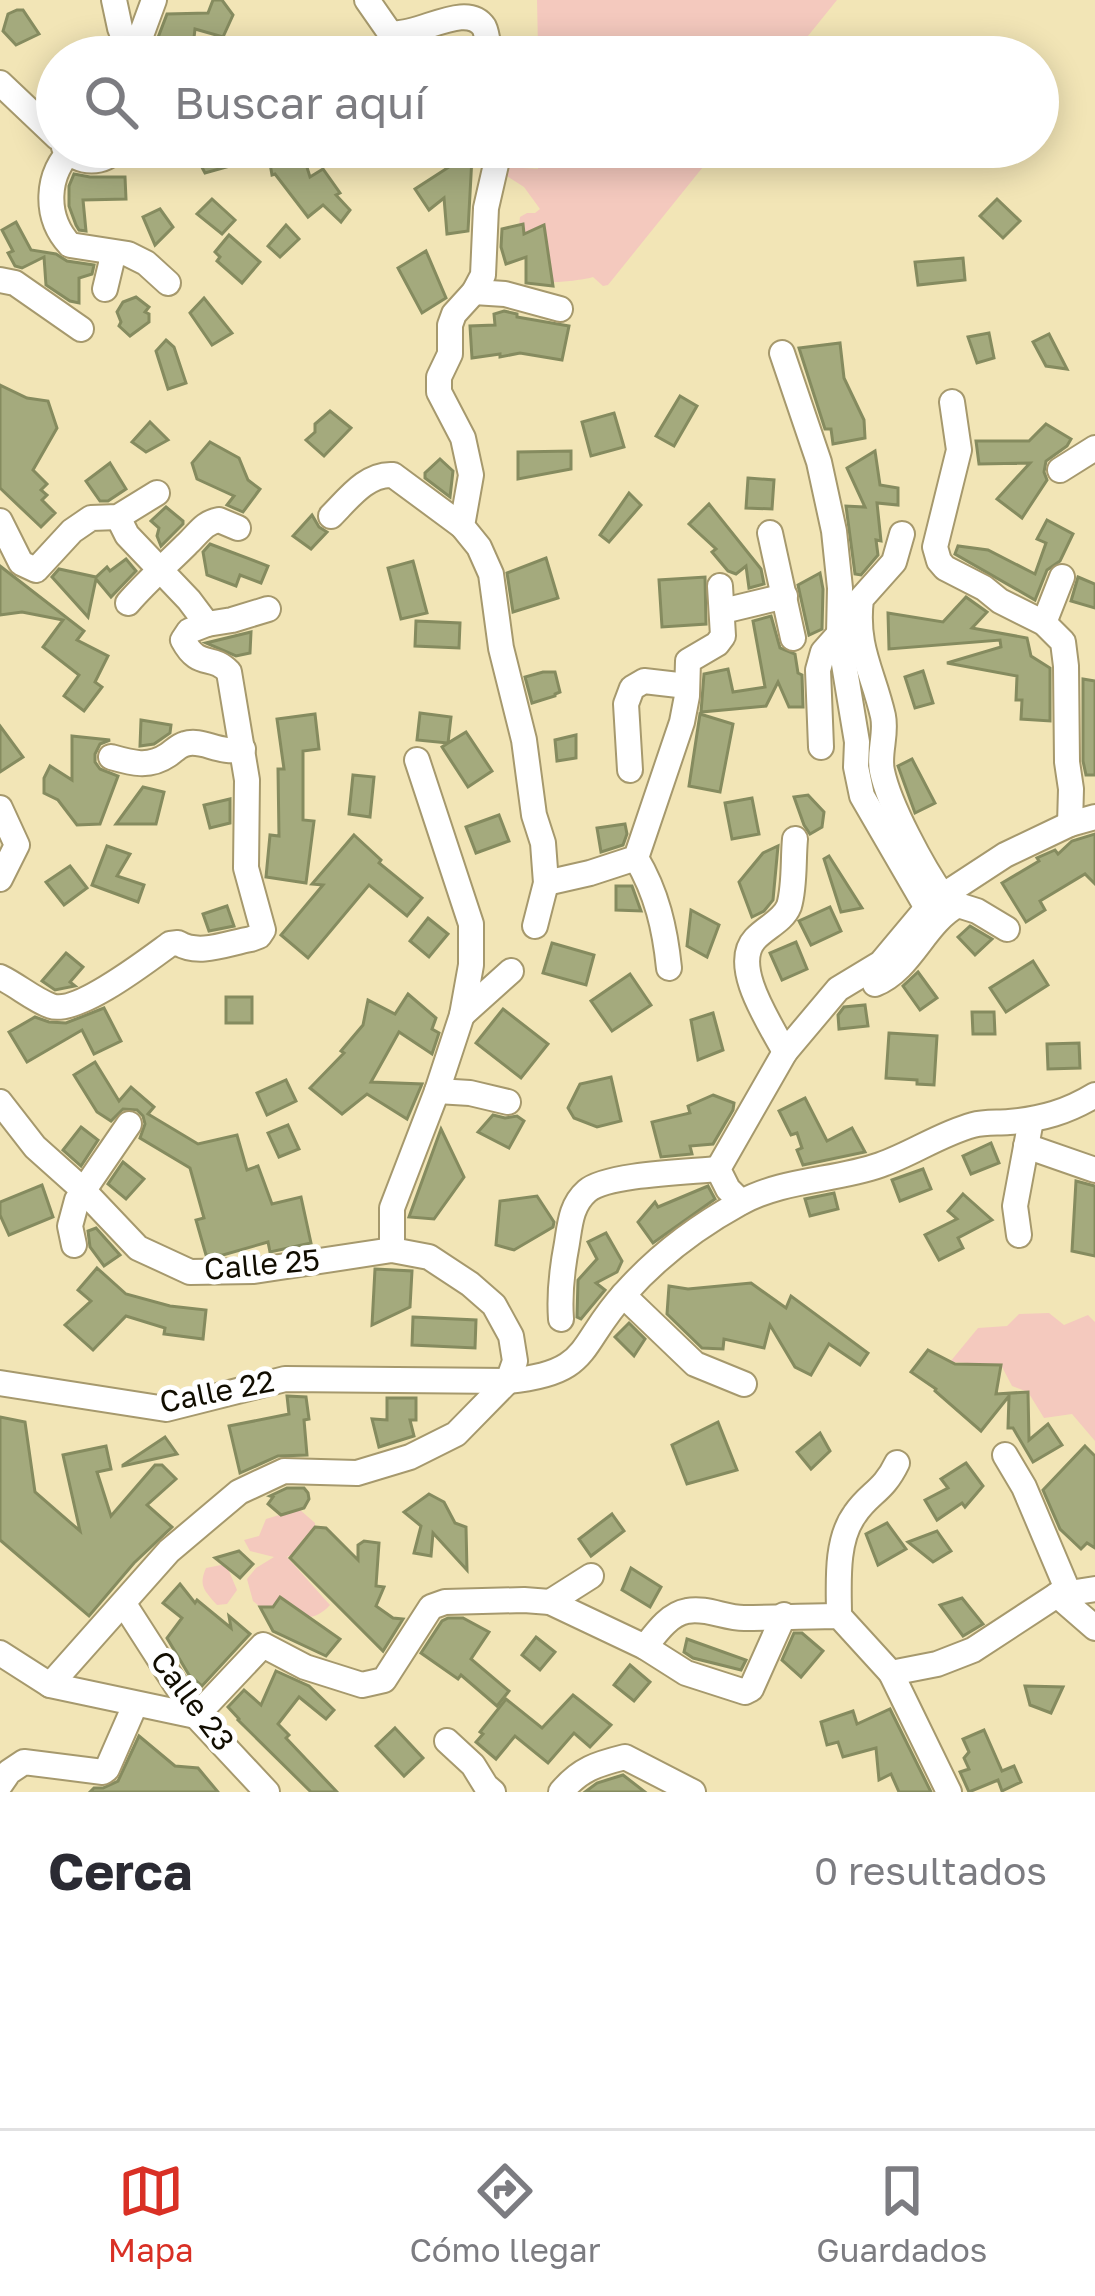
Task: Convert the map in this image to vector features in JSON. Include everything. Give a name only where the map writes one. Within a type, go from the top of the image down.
[{"type":"street","points":[[114,0],[123,36]]},
{"type":"street","points":[[140,36],[154,0]]},
{"type":"street","points":[[367,0],[390,33],[416,31],[455,7],[483,24],[486,36]]},
{"type":"street","points":[[0,83],[36,118]]},
{"type":"street","points":[[57,168],[50,203],[54,226],[70,245],[128,254],[168,283]]},
{"type":"street","points":[[462,526],[471,475],[463,438],[439,392],[439,377],[450,354],[454,314],[483,275],[486,208],[495,168]]},
{"type":"street","points":[[105,289],[111,252]]},
{"type":"street","points":[[0,280],[15,284],[81,329]]},
{"type":"street","points":[[474,292],[505,294],[560,309]]},
{"type":"street","points":[[782,353],[819,462],[834,531],[839,634],[862,796],[935,902]]},
{"type":"street","points":[[718,1169],[785,1052],[838,988],[881,963],[935,902],[1005,855],[1083,820],[1066,762],[1063,642],[1044,623],[1000,602],[938,561],[935,547],[959,450],[952,402]]},
{"type":"street","points":[[1060,470],[1095,448]]},
{"type":"street","points":[[331,516],[376,476],[393,475],[462,526],[479,547],[491,574],[501,647],[543,843],[546,883],[535,926]]},
{"type":"street","points":[[0,521],[21,563],[36,570],[72,531],[91,518],[118,517],[158,493]]},
{"type":"street","points":[[118,517],[127,535],[207,624]]},
{"type":"street","points":[[128,603],[212,520],[238,528]]},
{"type":"street","points":[[770,533],[793,638]]},
{"type":"street","points":[[902,534],[894,562],[860,599],[860,643],[886,732],[881,767],[887,789],[935,902]]},
{"type":"street","points":[[1044,623],[1062,577]]},
{"type":"street","points":[[636,858],[682,722],[688,662],[723,636],[722,598],[785,596]]},
{"type":"street","points":[[0,977],[59,1008],[116,982],[170,944],[196,949],[259,936],[263,929],[246,868],[247,780],[229,672],[217,663],[199,660],[183,640],[189,631],[207,624],[268,609]]},
{"type":"street","points":[[820,747],[818,670],[823,652],[839,634]]},
{"type":"street","points":[[630,770],[626,704],[632,688],[644,682],[687,686]]},
{"type":"street","points":[[111,757],[152,764],[186,743],[202,743],[229,753],[243,749]]},
{"type":"street","points":[[392,1250],[392,1208],[462,1015],[471,965],[471,923],[417,760]]},
{"type":"street","points":[[0,808],[17,845],[0,879]]},
{"type":"street","points":[[785,1052],[748,979],[747,951],[790,904],[795,839]]},
{"type":"street","points":[[546,883],[636,858]]},
{"type":"street","points":[[636,858],[650,880],[669,968]]},
{"type":"street","points":[[838,988],[860,990],[886,980],[943,914],[958,905],[1007,929]]},
{"type":"street","points":[[462,1015],[511,971]]},
{"type":"street","points":[[437,1091],[508,1102]]},
{"type":"street","name":"Calle 22","points":[[0,1383],[166,1408],[285,1379],[536,1378],[565,1369],[583,1353],[623,1294],[667,1252],[741,1202],[776,1187],[884,1164],[975,1125],[1069,1111],[1095,1095]]},
{"type":"street","name":"Calle 25","points":[[0,1102],[35,1147],[138,1248],[190,1272],[254,1270],[392,1250],[429,1258],[494,1305],[511,1336],[515,1361],[508,1381]]},
{"type":"street","points":[[1019,1235],[1015,1206],[1031,1120]]},
{"type":"street","points":[[74,1245],[70,1226],[82,1189],[129,1124]]},
{"type":"street","points":[[1026,1146],[1095,1170]]},
{"type":"street","points":[[718,1169],[728,1190],[741,1202]]},
{"type":"street","points":[[561,1318],[559,1288],[572,1211],[585,1193],[597,1184],[624,1178],[718,1169]]},
{"type":"street","points":[[623,1294],[695,1364],[744,1384]]},
{"type":"street","points":[[50,1685],[169,1551],[239,1492],[284,1471],[356,1473],[410,1457],[456,1434],[508,1381]]},
{"type":"street","points":[[1005,1455],[1024,1487],[1063,1593],[1095,1628]]},
{"type":"street","points":[[897,1463],[887,1484],[848,1524],[839,1570],[839,1616],[891,1672],[949,1792]]},
{"type":"street","points":[[550,1602],[591,1576]]},
{"type":"street","points":[[891,1672],[937,1664],[973,1650],[1063,1593],[1095,1589]]},
{"type":"street","points":[[0,1653],[50,1685],[196,1716],[263,1645],[305,1667],[362,1685],[384,1680],[431,1607],[445,1602],[524,1600],[550,1602],[645,1647],[686,1673],[745,1692],[751,1689],[784,1615]]},
{"type":"street","name":"Calle 23","points":[[124,1604],[196,1716],[267,1792]]},
{"type":"street","points":[[645,1647],[661,1626],[684,1611],[739,1619],[839,1616]]},
{"type":"street","points":[[0,1785],[24,1762],[103,1772],[135,1705]]},
{"type":"street","points":[[447,1741],[493,1792]]},
{"type":"street","points":[[561,1792],[592,1765],[625,1757],[693,1792]]},
{"type":"shaded area","points":[[537,0],[837,0],[808,36],[538,36]]},
{"type":"shaded area","points":[[508,168],[702,168],[603,286],[593,277],[552,282],[543,250],[546,228],[523,233],[519,226],[520,217],[540,209],[524,187],[507,176]]},
{"type":"shaded area","points":[[1049,1313],[1064,1325],[1088,1315],[1095,1322],[1095,1441],[1072,1414],[1044,1418],[1028,1392],[1012,1386],[1001,1365],[950,1362],[978,1328],[1007,1326],[1019,1314]]},
{"type":"shaded area","points":[[299,1509],[315,1523],[315,1536],[305,1537],[302,1549],[287,1557],[330,1605],[305,1617],[260,1607],[253,1601],[247,1579],[274,1557],[250,1551],[244,1540],[259,1536],[266,1519]]},
{"type":"shaded area","points":[[226,1564],[237,1590],[227,1604],[217,1605],[204,1588],[204,1574],[206,1568]]},
{"type":"building","points":[[213,0],[222,0],[233,15],[223,36],[195,29],[194,36],[159,36],[167,14],[208,13]]},
{"type":"building","points":[[23,10],[39,34],[16,45],[3,31],[8,14]]},
{"type":"building","points":[[271,168],[307,168],[310,177],[323,169],[350,210],[341,222],[323,205],[308,217]]},
{"type":"building","points":[[447,168],[471,168],[468,231],[447,234],[444,198],[429,210],[415,189]]},
{"type":"building","points":[[74,174],[125,177],[126,199],[83,200],[86,231],[79,230],[69,206]]},
{"type":"building","points":[[212,199],[235,220],[222,234],[197,214]]},
{"type":"building","points":[[997,199],[1020,221],[1003,238],[980,216]]},
{"type":"building","points":[[160,209],[173,227],[155,245],[143,217]]},
{"type":"building","points":[[16,222],[31,250],[94,265],[92,274],[79,278],[79,303],[46,285],[44,257],[22,268],[15,266],[2,230]]},
{"type":"building","points":[[523,224],[524,234],[544,225],[553,286],[526,283],[526,257],[506,264],[502,229]]},
{"type":"building","points":[[286,225],[299,239],[280,257],[268,246]]},
{"type":"building","points":[[229,235],[260,262],[242,283],[217,261],[220,257],[215,252]]},
{"type":"building","points":[[426,251],[446,298],[422,313],[398,268]]},
{"type":"building","points":[[963,258],[965,280],[918,285],[915,262]]},
{"type":"building","points":[[136,297],[149,307],[145,312],[149,322],[130,336],[119,326],[117,312],[123,302]]},
{"type":"building","points":[[204,298],[232,333],[212,345],[190,313]]},
{"type":"building","points":[[504,311],[569,326],[562,360],[520,353],[472,358],[470,326],[495,325],[494,314]]},
{"type":"building","points":[[989,333],[994,358],[977,363],[968,337]]},
{"type":"building","points":[[1049,334],[1067,369],[1046,366],[1033,342]]},
{"type":"building","points":[[166,340],[174,347],[186,383],[168,389],[156,351]]},
{"type":"building","points":[[840,343],[844,378],[864,420],[865,438],[833,444],[799,348]]},
{"type":"building","points":[[0,385],[27,398],[48,401],[57,428],[33,470],[47,484],[41,490],[47,495],[42,500],[55,513],[41,527],[0,488]]},
{"type":"building","points":[[680,396],[697,406],[674,446],[656,436]]},
{"type":"building","points":[[330,411],[351,428],[324,456],[306,440]]},
{"type":"building","points":[[614,413],[624,447],[591,456],[582,422]]},
{"type":"building","points":[[150,422],[168,440],[146,452],[132,442]]},
{"type":"building","points":[[1046,424],[1071,439],[1046,461],[1047,480],[1022,518],[997,499],[1030,463],[979,464],[976,441],[1029,441]]},
{"type":"building","points":[[210,442],[239,458],[248,480],[260,489],[243,512],[227,505],[234,496],[197,479],[192,463]]},
{"type":"building","points":[[571,451],[571,469],[518,479],[518,452]]},
{"type":"building","points":[[875,451],[880,485],[898,488],[898,505],[877,503],[878,555],[861,575],[855,574],[846,506],[865,507],[847,468]]},
{"type":"building","points":[[440,459],[453,471],[450,497],[425,478]]},
{"type":"building","points":[[110,463],[126,489],[100,501],[86,481]]},
{"type":"building","points":[[748,478],[774,480],[772,509],[746,508]]},
{"type":"building","points":[[629,493],[641,505],[609,542],[600,535]]},
{"type":"building","points":[[709,504],[761,569],[764,584],[749,588],[746,566],[736,574],[728,571],[712,552],[716,549],[689,524]]},
{"type":"building","points":[[166,507],[183,524],[161,546],[159,528],[151,521]]},
{"type":"building","points":[[312,515],[327,532],[311,549],[293,536]]},
{"type":"building","points":[[1047,520],[1073,534],[1060,561],[1047,570],[1035,600],[955,554],[958,546],[988,550],[1035,574],[1046,543],[1037,539]]},
{"type":"building","points":[[210,544],[268,566],[261,583],[240,575],[236,586],[207,575],[203,552]]},
{"type":"building","points":[[546,558],[558,598],[513,612],[507,573]]},
{"type":"building","points":[[126,559],[136,571],[111,597],[96,579],[88,617],[52,577],[59,569],[96,577]]},
{"type":"building","points":[[413,561],[427,613],[401,619],[388,568]]},
{"type":"building","points":[[0,566],[84,631],[77,640],[108,656],[95,682],[102,687],[84,711],[64,696],[79,675],[43,647],[63,620],[22,612],[0,615]]},
{"type":"building","points":[[820,573],[822,629],[809,635],[798,585]]},
{"type":"building","points":[[705,577],[706,624],[662,627],[659,580]]},
{"type":"building","points":[[1078,577],[1095,584],[1095,608],[1071,601]]},
{"type":"building","points":[[966,597],[987,612],[972,628],[1027,638],[1031,656],[1050,668],[1050,721],[1021,719],[1017,676],[947,663],[1001,647],[1000,640],[889,649],[888,613],[943,622]]},
{"type":"building","points":[[771,616],[780,648],[795,654],[802,675],[803,707],[789,707],[778,682],[766,706],[701,712],[704,674],[728,669],[733,692],[765,687],[753,621]]},
{"type":"building","points":[[416,621],[460,623],[459,648],[415,646]]},
{"type":"building","points":[[251,632],[250,653],[236,656],[206,643]]},
{"type":"building","points":[[923,671],[933,703],[915,708],[905,677]]},
{"type":"building","points":[[555,672],[560,692],[532,703],[525,677]]},
{"type":"building","points":[[1083,679],[1095,681],[1095,775],[1086,775],[1083,761]]},
{"type":"building","points":[[420,713],[451,717],[448,743],[417,740]]},
{"type":"building","points":[[315,714],[319,749],[303,751],[303,820],[314,821],[306,883],[266,877],[270,835],[279,836],[278,769],[284,769],[277,719]]},
{"type":"building","points":[[700,714],[733,724],[720,792],[689,786]]},
{"type":"building","points":[[141,720],[171,725],[170,733],[154,744],[140,746]]},
{"type":"building","points":[[0,726],[23,757],[0,772]]},
{"type":"building","points":[[466,732],[492,771],[468,787],[442,747]]},
{"type":"building","points":[[576,735],[576,758],[557,761],[555,740]]},
{"type":"building","points":[[72,736],[110,740],[100,744],[95,754],[100,769],[118,776],[100,824],[77,825],[58,800],[44,793],[50,766],[72,780]]},
{"type":"building","points":[[912,759],[935,803],[915,813],[898,766]]},
{"type":"building","points":[[353,775],[374,777],[370,817],[349,814]]},
{"type":"building","points":[[143,787],[164,792],[156,824],[116,824]]},
{"type":"building","points":[[808,795],[824,812],[822,827],[810,834],[794,797]]},
{"type":"building","points":[[752,798],[759,834],[732,839],[725,803]]},
{"type":"building","points":[[230,799],[230,823],[210,828],[204,805]]},
{"type":"building","points":[[499,815],[509,841],[476,853],[466,827]]},
{"type":"building","points":[[625,824],[623,845],[601,852],[597,828]]},
{"type":"building","points":[[1095,834],[1095,884],[1085,874],[1040,901],[1045,910],[1026,922],[1002,883],[1039,861],[1037,858],[1055,850],[1058,854],[1072,841]]},
{"type":"building","points":[[354,835],[422,898],[407,916],[369,885],[308,958],[281,935],[323,885],[312,884]]},
{"type":"building","points":[[107,846],[130,854],[117,876],[144,885],[138,902],[92,885]]},
{"type":"building","points":[[778,846],[773,900],[752,917],[739,882],[763,853]]},
{"type":"building","points":[[829,856],[862,908],[841,912],[824,859]]},
{"type":"building","points":[[70,866],[87,888],[64,905],[46,882]]},
{"type":"building","points":[[616,886],[632,886],[641,911],[616,910]]},
{"type":"building","points":[[227,906],[234,926],[209,931],[203,914]]},
{"type":"building","points":[[830,907],[841,931],[811,945],[799,921]]},
{"type":"building","points":[[691,910],[719,925],[707,957],[687,946]]},
{"type":"building","points":[[428,918],[448,934],[429,957],[410,941]]},
{"type":"building","points":[[970,926],[992,939],[975,955],[958,937]]},
{"type":"building","points":[[796,942],[807,969],[782,980],[770,953]]},
{"type":"building","points":[[552,943],[594,955],[586,985],[543,973]]},
{"type":"building","points":[[66,953],[83,967],[70,982],[75,986],[55,990],[42,981]]},
{"type":"building","points":[[1033,961],[1048,985],[1006,1012],[990,988]]},
{"type":"building","points":[[918,972],[937,998],[920,1010],[903,986]]},
{"type":"building","points":[[630,974],[651,1005],[612,1031],[591,1001]]},
{"type":"building","points":[[408,994],[436,1018],[432,1029],[439,1033],[432,1054],[399,1032],[371,1082],[422,1084],[407,1119],[367,1094],[342,1114],[310,1088],[363,1025],[368,1000],[395,1014]]},
{"type":"building","points":[[226,997],[252,997],[252,1023],[226,1023]]},
{"type":"building","points":[[865,1005],[868,1026],[839,1029],[838,1015],[844,1007]]},
{"type":"building","points":[[104,1008],[121,1041],[94,1054],[82,1030],[27,1062],[9,1032],[35,1017],[66,1023]]},
{"type":"building","points":[[503,1009],[548,1044],[521,1078],[476,1043]]},
{"type":"building","points":[[972,1012],[994,1012],[995,1034],[973,1034]]},
{"type":"building","points":[[713,1013],[723,1050],[698,1060],[691,1020]]},
{"type":"building","points":[[889,1033],[937,1036],[934,1085],[886,1078]]},
{"type":"building","points":[[1079,1043],[1080,1068],[1048,1069],[1047,1044]]},
{"type":"building","points":[[95,1062],[119,1101],[131,1087],[154,1107],[148,1114],[198,1144],[237,1135],[247,1170],[258,1166],[272,1204],[301,1197],[311,1243],[270,1252],[268,1242],[206,1255],[196,1220],[204,1218],[190,1168],[140,1138],[145,1124],[137,1110],[123,1109],[111,1121],[97,1112],[74,1075]]},
{"type":"building","points":[[611,1077],[621,1121],[597,1127],[574,1118],[568,1108],[580,1084]]},
{"type":"building","points":[[286,1080],[296,1101],[267,1115],[257,1093]]},
{"type":"building","points":[[713,1095],[734,1103],[713,1144],[690,1146],[692,1154],[661,1157],[652,1122],[690,1113],[688,1106]]},
{"type":"building","points":[[805,1098],[827,1141],[852,1128],[865,1152],[803,1165],[797,1133],[791,1135],[779,1111]]},
{"type":"building","points":[[493,1115],[524,1121],[509,1148],[478,1132]]},
{"type":"building","points":[[288,1125],[299,1149],[279,1157],[268,1133]]},
{"type":"building","points":[[81,1127],[98,1140],[81,1166],[63,1150]]},
{"type":"building","points":[[441,1129],[464,1177],[434,1219],[409,1217]]},
{"type":"building","points":[[991,1143],[999,1163],[971,1174],[963,1156]]},
{"type":"building","points":[[123,1162],[144,1179],[126,1199],[108,1184]]},
{"type":"building","points":[[923,1169],[931,1189],[900,1201],[892,1180]]},
{"type":"building","points":[[1076,1181],[1095,1186],[1095,1256],[1072,1251]]},
{"type":"building","points":[[42,1185],[53,1217],[9,1235],[0,1202]]},
{"type":"building","points":[[708,1186],[715,1199],[653,1243],[638,1222],[655,1202],[658,1207]]},
{"type":"building","points":[[834,1193],[838,1209],[810,1216],[805,1199]]},
{"type":"building","points":[[963,1194],[992,1220],[958,1238],[963,1248],[939,1260],[925,1235],[957,1219],[948,1211]]},
{"type":"building","points":[[537,1196],[553,1227],[514,1250],[496,1245],[500,1201]]},
{"type":"building","points":[[96,1228],[120,1255],[104,1266],[90,1247],[88,1231]]},
{"type":"building","points":[[606,1233],[622,1261],[617,1272],[596,1283],[605,1290],[581,1319],[577,1317],[578,1280],[597,1259],[588,1242]]},
{"type":"building","points":[[97,1268],[126,1294],[206,1310],[203,1339],[164,1334],[165,1328],[126,1316],[93,1350],[65,1325],[91,1301],[78,1290]]},
{"type":"building","points":[[375,1269],[412,1271],[410,1307],[372,1325]]},
{"type":"building","points":[[751,1283],[786,1308],[791,1296],[868,1353],[860,1365],[829,1344],[811,1375],[795,1367],[770,1325],[764,1348],[724,1339],[723,1349],[702,1348],[667,1314],[669,1286],[688,1289]]},
{"type":"building","points":[[413,1317],[476,1320],[475,1348],[412,1345]]},
{"type":"building","points":[[629,1323],[645,1339],[634,1356],[615,1337]]},
{"type":"building","points":[[928,1350],[955,1364],[1001,1365],[996,1394],[1028,1392],[1029,1440],[1048,1424],[1062,1445],[1033,1462],[1013,1428],[1008,1428],[1009,1396],[981,1431],[911,1372]]},
{"type":"building","points":[[287,1396],[306,1397],[307,1455],[278,1456],[240,1473],[229,1426],[289,1414]]},
{"type":"building","points":[[387,1398],[416,1398],[416,1420],[410,1420],[414,1436],[379,1447],[372,1419],[387,1420]]},
{"type":"building","points":[[0,1417],[25,1422],[35,1492],[80,1531],[63,1455],[106,1446],[111,1469],[97,1472],[111,1516],[155,1465],[162,1465],[176,1479],[147,1505],[172,1527],[89,1616],[0,1540]]},
{"type":"building","points":[[718,1422],[737,1470],[687,1484],[672,1445]]},
{"type":"building","points":[[820,1433],[830,1451],[811,1469],[797,1452]]},
{"type":"building","points":[[165,1437],[177,1454],[123,1466],[123,1465]]},
{"type":"building","points":[[1085,1446],[1095,1456],[1095,1548],[1087,1543],[1081,1549],[1060,1529],[1043,1490]]},
{"type":"building","points":[[966,1463],[983,1486],[965,1507],[962,1503],[937,1520],[925,1500],[948,1488],[941,1479]]},
{"type":"building","points":[[287,1488],[304,1488],[309,1499],[304,1508],[281,1515],[268,1504],[270,1496]]},
{"type":"building","points":[[429,1494],[444,1502],[455,1523],[466,1527],[467,1570],[433,1533],[431,1556],[414,1553],[421,1526],[404,1512]]},
{"type":"building","points":[[612,1514],[624,1531],[591,1556],[579,1539]]},
{"type":"building","points":[[887,1523],[906,1549],[878,1565],[866,1534]]},
{"type":"building","points":[[315,1527],[326,1528],[358,1560],[358,1545],[379,1543],[376,1586],[384,1587],[376,1606],[403,1619],[383,1651],[290,1558]]},
{"type":"building","points":[[937,1531],[951,1551],[933,1562],[908,1542]]},
{"type":"building","points":[[239,1551],[253,1564],[240,1578],[215,1558]]},
{"type":"building","points":[[631,1568],[661,1587],[650,1607],[622,1590]]},
{"type":"building","points":[[180,1584],[195,1603],[197,1600],[231,1628],[229,1616],[250,1634],[202,1686],[189,1675],[167,1638],[182,1618],[163,1603]]},
{"type":"building","points":[[280,1597],[340,1639],[326,1656],[273,1631],[260,1607],[273,1607]]},
{"type":"building","points":[[962,1598],[983,1624],[963,1636],[940,1605]]},
{"type":"building","points":[[448,1618],[463,1618],[489,1632],[471,1659],[509,1691],[497,1706],[461,1675],[458,1679],[421,1653]]},
{"type":"building","points":[[794,1633],[802,1633],[823,1651],[801,1677],[782,1660]]},
{"type":"building","points":[[536,1637],[555,1652],[540,1670],[522,1655]]},
{"type":"building","points":[[687,1639],[746,1660],[741,1670],[693,1658],[684,1652]]},
{"type":"building","points":[[630,1665],[650,1682],[634,1701],[614,1685]]},
{"type":"building","points":[[276,1671],[309,1686],[334,1710],[326,1719],[299,1697],[278,1724],[337,1792],[311,1792],[228,1707],[244,1690],[261,1705]]},
{"type":"building","points":[[1025,1686],[1063,1687],[1051,1713],[1030,1705]]},
{"type":"building","points":[[573,1695],[611,1725],[590,1747],[574,1733],[548,1763],[515,1736],[496,1759],[476,1742],[506,1699],[542,1728]]},
{"type":"building","points":[[890,1709],[931,1792],[899,1792],[891,1774],[879,1780],[876,1748],[843,1757],[838,1742],[827,1745],[821,1722],[853,1711],[857,1724]]},
{"type":"building","points":[[395,1728],[423,1758],[404,1776],[376,1746]]},
{"type":"building","points":[[984,1730],[1002,1771],[1014,1766],[1021,1782],[1002,1791],[998,1780],[969,1792],[960,1772],[969,1769],[963,1739]]},
{"type":"building","points":[[139,1736],[175,1766],[198,1768],[218,1792],[90,1792],[118,1781]]},
{"type":"building","points":[[623,1775],[645,1792],[585,1792],[597,1783]]}]
